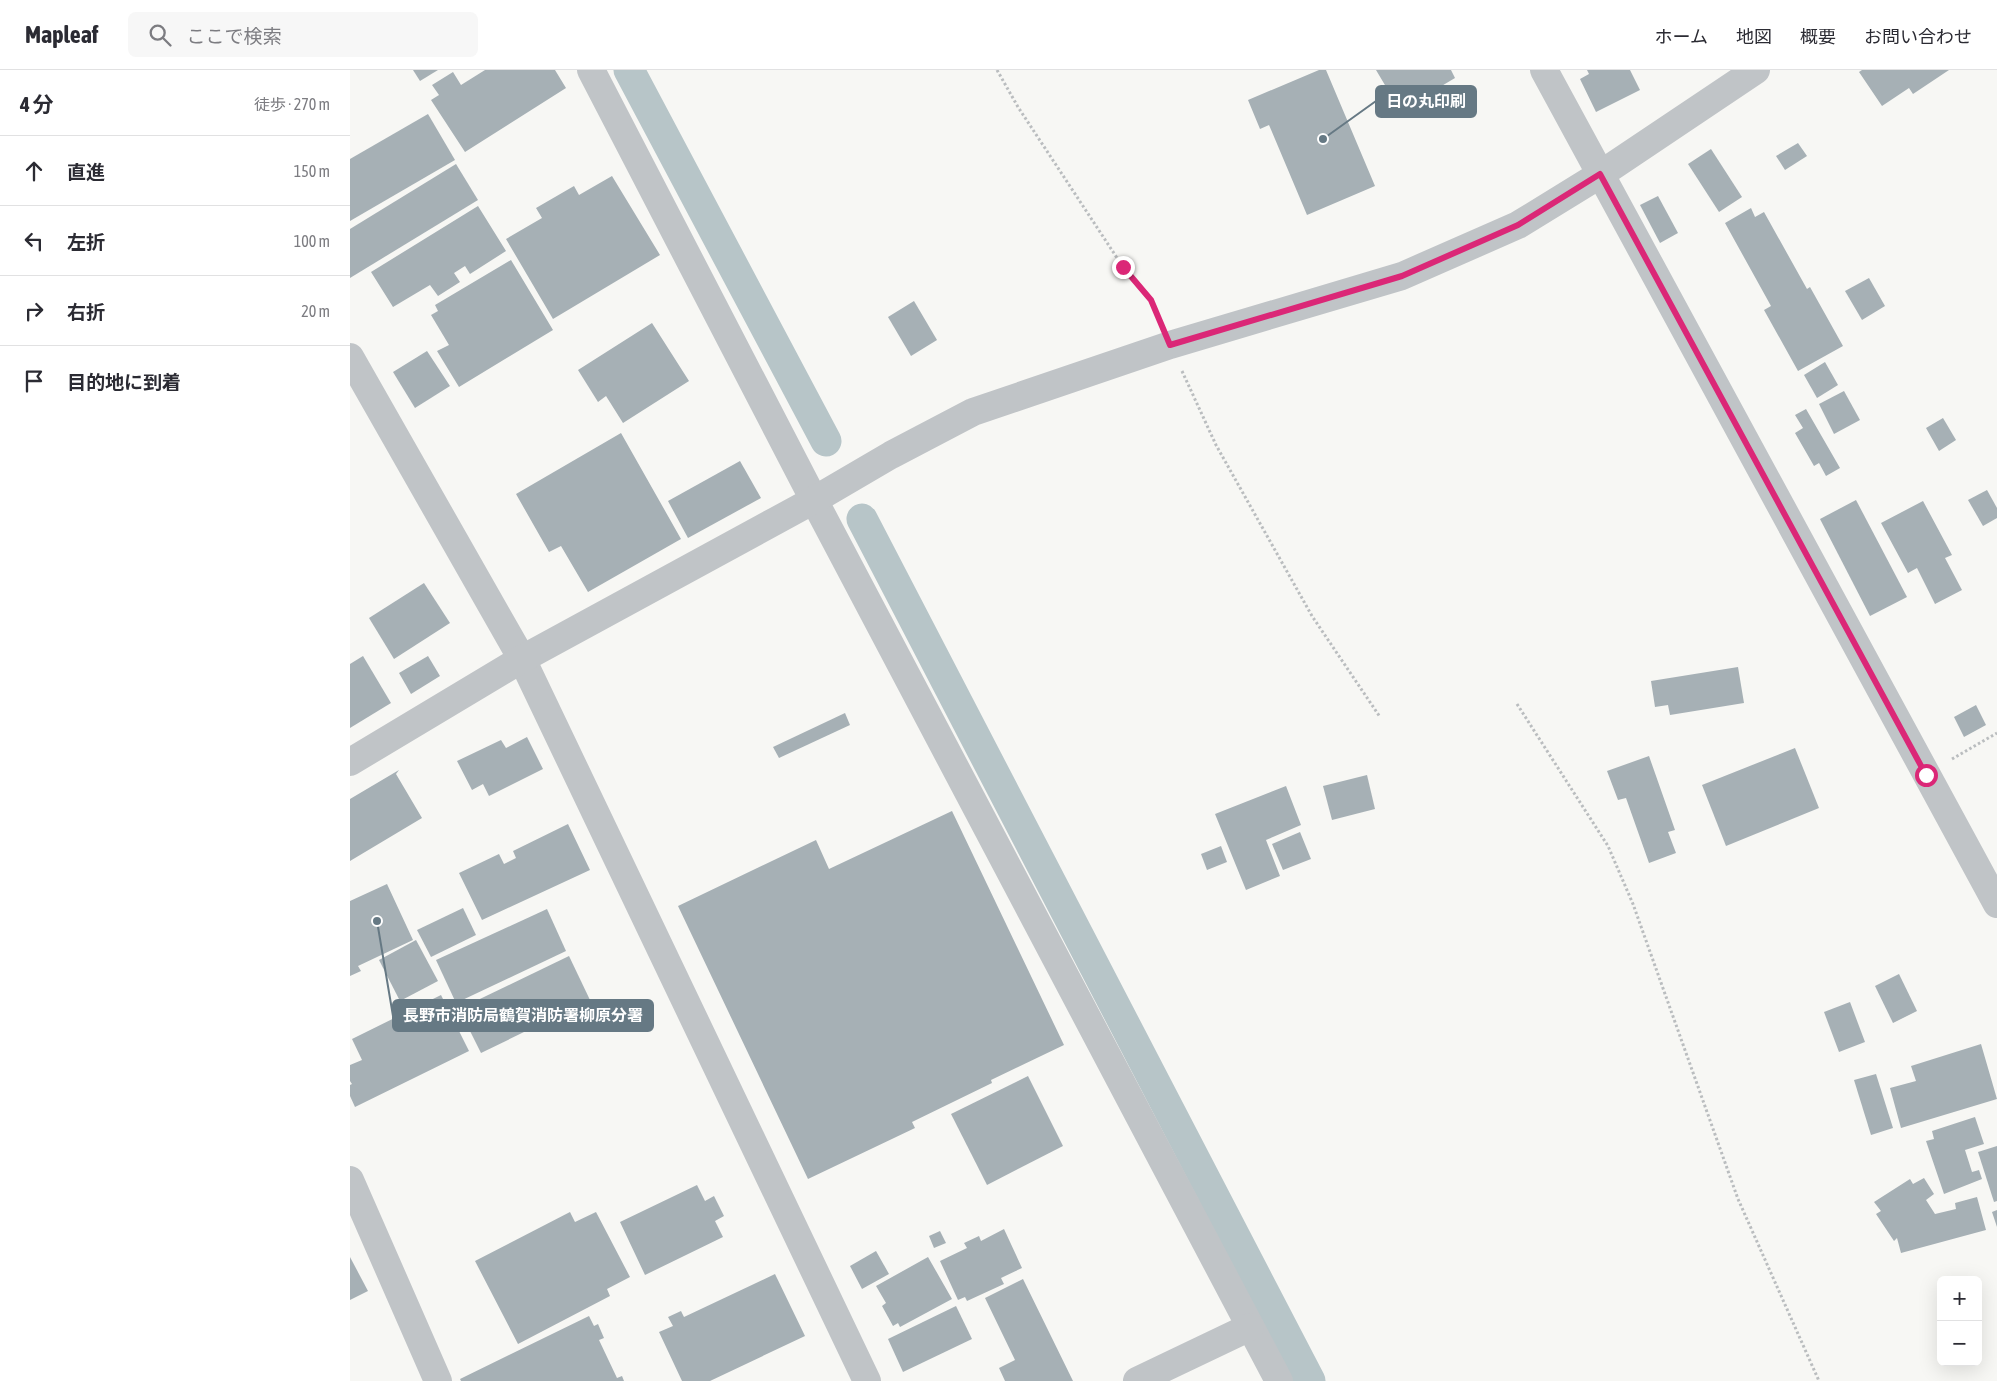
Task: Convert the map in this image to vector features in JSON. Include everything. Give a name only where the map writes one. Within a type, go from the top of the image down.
[{"type":"street","points":[[591,70],[814,500],[1279,1381]]},
{"type":"street","points":[[1544,70],[1997,904]]},
{"type":"street","points":[[350,762],[522,659],[814,500],[891,455],[973,412],[1170,345],[1402,276],[1518,225],[1600,174],[1756,70]]},
{"type":"street","points":[[350,357],[522,659],[867,1381]]},
{"type":"street","points":[[350,1180],[438,1381]]},
{"type":"street","points":[[1137,1381],[1250,1327]]},
{"type":"path","points":[[997,70],[1018,107],[1123,267],[1151,300],[1216,444],[1312,616],[1380,717]]},
{"type":"path","points":[[1517,704],[1612,854],[1633,904],[1738,1199],[1819,1381]]},
{"type":"path","points":[[1926,775],[1997,733]]},
{"type":"building","points":[[413,70],[438,70],[420,81]]},
{"type":"building","points":[[485,70],[555,70],[566,88],[465,152],[431,100],[439,95],[432,85],[453,72],[461,85]]},
{"type":"building","points":[[1319,70],[1326,70],[1375,186],[1307,215],[1269,125],[1260,129],[1248,100]]},
{"type":"building","points":[[1376,70],[1451,70],[1455,78],[1418,100],[1421,107],[1404,117]]},
{"type":"building","points":[[1587,70],[1630,70],[1640,90],[1596,112],[1580,79],[1589,74]]},
{"type":"building","points":[[1862,70],[1949,70],[1913,94],[1909,88],[1882,106],[1859,72]]},
{"type":"building","points":[[428,114],[455,160],[350,221],[350,159]]},
{"type":"building","points":[[1798,143],[1807,156],[1785,170],[1776,156]]},
{"type":"building","points":[[1711,149],[1742,197],[1719,212],[1688,164]]},
{"type":"building","points":[[456,164],[478,200],[350,278],[350,229]]},
{"type":"building","points":[[612,176],[660,255],[553,319],[506,239],[542,218],[536,208],[574,186],[579,195]]},
{"type":"building","points":[[1658,196],[1678,233],[1660,243],[1640,205]]},
{"type":"building","points":[[478,206],[506,251],[470,274],[465,266],[454,273],[460,282],[438,296],[430,285],[393,307],[371,272]]},
{"type":"building","points":[[1751,208],[1755,217],[1764,212],[1807,289],[1810,287],[1843,346],[1798,371],[1764,310],[1771,306],[1725,223]]},
{"type":"building","points":[[511,260],[553,330],[459,387],[437,351],[449,345],[431,315],[438,311],[435,305]]},
{"type":"building","points":[[1869,278],[1885,306],[1862,320],[1845,291]]},
{"type":"building","points":[[914,301],[937,340],[911,356],[888,317]]},
{"type":"building","points":[[652,323],[689,381],[623,423],[606,396],[598,402],[578,370]]},
{"type":"building","points":[[427,351],[450,386],[415,408],[393,372]]},
{"type":"building","points":[[1825,362],[1838,385],[1817,398],[1804,375]]},
{"type":"building","points":[[1844,391],[1860,420],[1834,434],[1819,404]]},
{"type":"building","points":[[1806,409],[1840,468],[1826,476],[1819,463],[1814,466],[1795,433],[1803,428],[1795,415]]},
{"type":"building","points":[[1943,418],[1956,440],[1939,451],[1926,428]]},
{"type":"building","points":[[621,433],[681,539],[588,592],[561,546],[549,552],[516,494]]},
{"type":"building","points":[[740,461],[761,498],[688,538],[668,501]]},
{"type":"building","points":[[1987,490],[1997,508],[1997,518],[1983,526],[1968,500]]},
{"type":"building","points":[[1856,500],[1907,597],[1870,616],[1820,519]]},
{"type":"building","points":[[1923,501],[1952,555],[1945,558],[1962,590],[1935,604],[1917,568],[1908,573],[1881,523]]},
{"type":"building","points":[[424,583],[450,623],[394,659],[369,618]]},
{"type":"building","points":[[363,656],[391,703],[350,728],[350,664]]},
{"type":"building","points":[[428,656],[440,676],[411,694],[399,673]]},
{"type":"building","points":[[1738,667],[1744,703],[1670,715],[1668,705],[1655,707],[1651,681]]},
{"type":"building","points":[[1976,705],[1986,725],[1964,737],[1954,717]]},
{"type":"building","points":[[845,713],[850,725],[779,758],[773,747]]},
{"type":"building","points":[[527,737],[543,769],[489,796],[483,784],[472,790],[457,761],[501,740],[506,748]]},
{"type":"building","points":[[1795,748],[1819,808],[1726,846],[1702,785]]},
{"type":"building","points":[[1649,756],[1675,830],[1668,832],[1676,853],[1649,863],[1626,798],[1618,800],[1607,771]]},
{"type":"building","points":[[399,770],[396,774],[422,818],[350,861],[350,799]]},
{"type":"building","points":[[1367,775],[1375,809],[1332,820],[1323,786]]},
{"type":"building","points":[[1286,786],[1301,825],[1266,840],[1280,876],[1246,890],[1215,814]]},
{"type":"building","points":[[952,811],[1064,1045],[991,1080],[992,1083],[912,1122],[915,1128],[808,1179],[678,906],[816,840],[829,869]]},
{"type":"building","points":[[568,824],[590,870],[482,920],[459,873],[499,854],[504,864],[516,858],[513,851]]},
{"type":"building","points":[[1300,832],[1311,859],[1283,870],[1272,844]]},
{"type":"building","points":[[1221,846],[1227,862],[1207,870],[1201,854]]},
{"type":"building","points":[[387,884],[413,940],[358,966],[361,971],[350,976],[350,901]]},
{"type":"building","points":[[463,908],[476,935],[431,957],[417,930]]},
{"type":"building","points":[[547,909],[566,951],[456,1003],[436,960]]},
{"type":"building","points":[[416,940],[438,981],[400,1001],[379,960]]},
{"type":"building","points":[[569,956],[590,1000],[481,1053],[459,1009]]},
{"type":"building","points":[[1899,974],[1917,1011],[1893,1023],[1875,986]]},
{"type":"building","points":[[441,995],[469,1051],[355,1107],[350,1096],[350,1085],[352,1084],[350,1081],[350,1065],[362,1060],[352,1039]]},
{"type":"building","points":[[1850,1002],[1865,1042],[1839,1052],[1824,1012]]},
{"type":"building","points":[[1981,1044],[1997,1099],[1901,1128],[1890,1088],[1916,1081],[1911,1066]]},
{"type":"building","points":[[1876,1074],[1893,1128],[1871,1135],[1854,1080]]},
{"type":"building","points":[[1028,1076],[1063,1146],[987,1185],[951,1114]]},
{"type":"building","points":[[1975,1117],[1984,1144],[1965,1150],[1972,1172],[1979,1170],[1982,1179],[1944,1194],[1926,1141],[1934,1139],[1932,1131]]},
{"type":"building","points":[[1997,1146],[1997,1201],[1994,1202],[1978,1152]]},
{"type":"building","points":[[1924,1178],[1934,1194],[1926,1200],[1935,1214],[1956,1209],[1955,1203],[1977,1197],[1986,1230],[1901,1253],[1897,1238],[1894,1241],[1876,1214],[1881,1211],[1874,1202],[1910,1179],[1913,1184]]},
{"type":"building","points":[[697,1185],[705,1201],[714,1196],[724,1216],[715,1221],[723,1237],[645,1275],[620,1222]]},
{"type":"building","points":[[1997,1210],[1997,1227],[1992,1212]]},
{"type":"building","points":[[570,1212],[575,1222],[596,1212],[630,1277],[607,1289],[610,1296],[518,1344],[475,1261]]},
{"type":"building","points":[[1004,1229],[1022,1268],[1001,1278],[1004,1284],[967,1301],[965,1297],[958,1300],[940,1261],[967,1248],[964,1243],[979,1236],[981,1241]]},
{"type":"building","points":[[940,1231],[946,1243],[934,1248],[929,1236]]},
{"type":"building","points":[[876,1251],[889,1274],[862,1289],[850,1266]]},
{"type":"building","points":[[350,1257],[368,1291],[350,1300]]},
{"type":"building","points":[[928,1257],[952,1299],[900,1327],[898,1323],[893,1326],[882,1306],[886,1303],[876,1286]]},
{"type":"building","points":[[775,1274],[805,1336],[710,1381],[682,1381],[659,1332],[673,1326],[668,1317],[681,1311],[684,1317]]},
{"type":"building","points":[[1023,1279],[1073,1381],[1005,1381],[999,1368],[1015,1360],[985,1298]]},
{"type":"building","points":[[956,1306],[972,1339],[903,1372],[888,1339]]},
{"type":"building","points":[[589,1316],[594,1326],[598,1324],[604,1338],[599,1340],[617,1378],[622,1376],[624,1381],[461,1381],[460,1379]]},
{"type":"waterway","points":[[629,70],[826,441]]},
{"type":"waterway","points":[[862,519],[1310,1381]]},
{"type":"place","name":"日の丸印刷","points":[[1323,139]]},
{"type":"place","name":"長野市消防局鶴賀消防署柳原分署","points":[[377,921]]},
{"type":"route","points":[[1123,267],[1151,300],[1170,345],[1402,276],[1518,225],[1600,174],[1926,775]]}]
